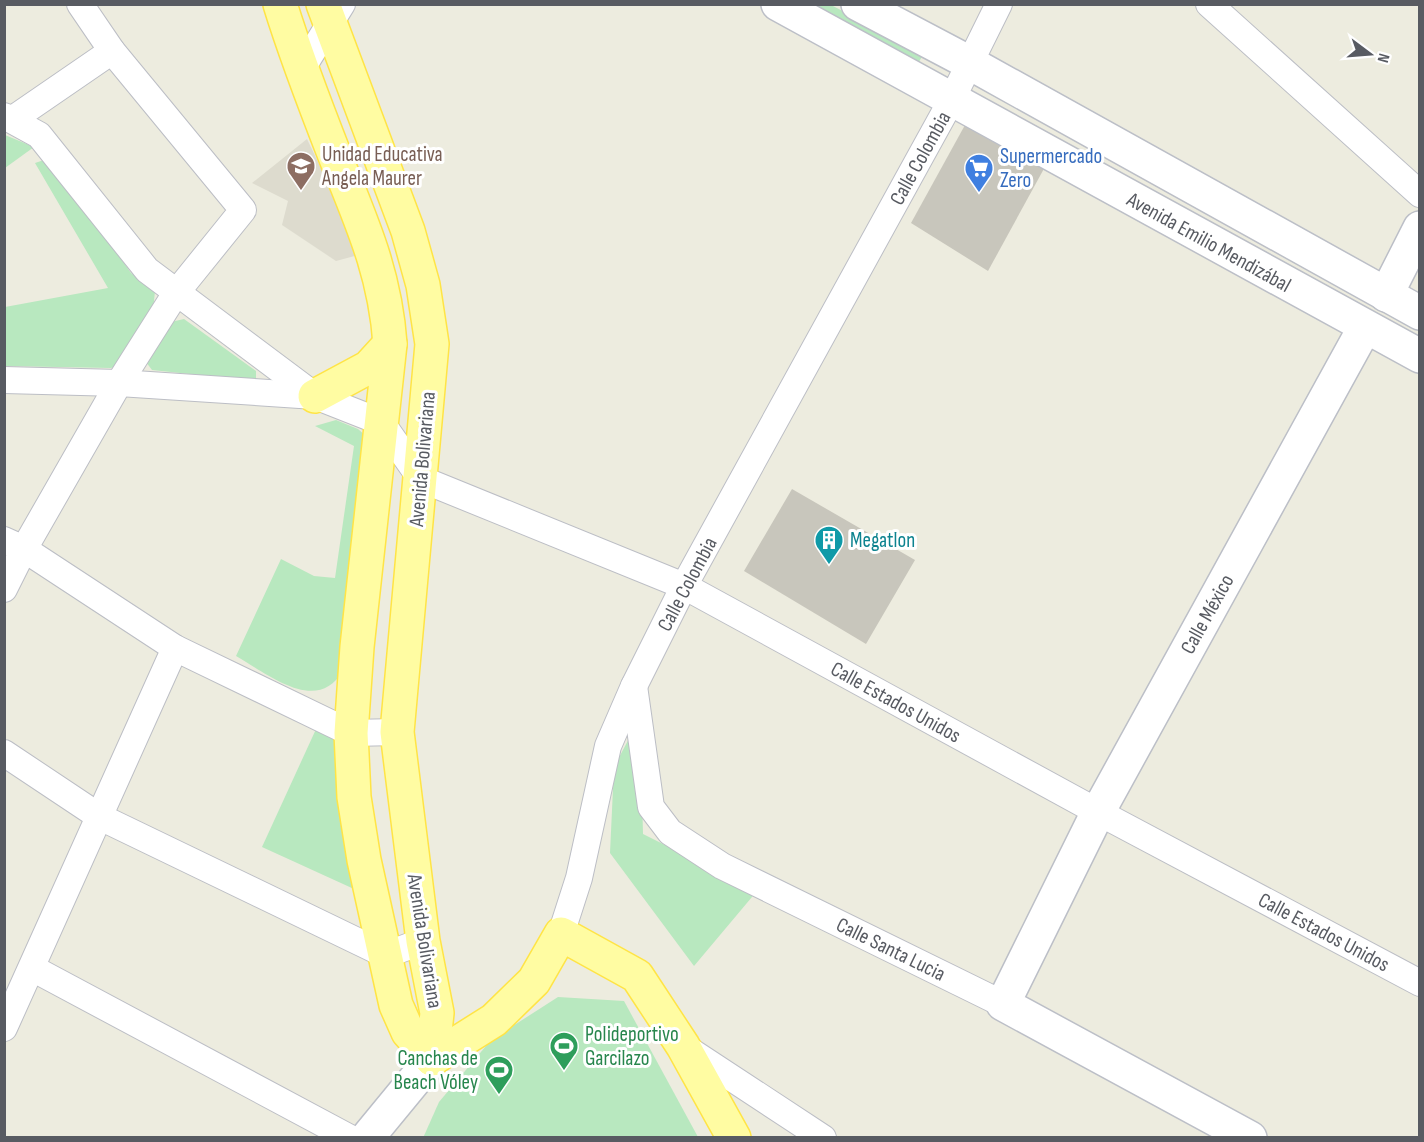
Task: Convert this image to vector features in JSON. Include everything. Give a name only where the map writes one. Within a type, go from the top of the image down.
[{"type":"main road","name":"Avenida Bolivariana","points":[[280,4],[301,70],[382,279],[390,344],[351,733],[357,818],[396,1005],[408,1032],[432,1059]]},
{"type":"main road","name":"Avenida Emilio Mendizábal","points":[[778,4],[1419,356]]},
{"type":"main road","name":"Avenida Emilio Mendizábal","points":[[858,4],[968,62],[1419,313]]},
{"type":"main road","name":"Avenida Bolivariana","points":[[332,11],[408,231],[423,285],[432,344],[397,732],[423,940],[437,1013],[432,1059]]},
{"type":"main road","name":"Calle México","points":[[1386,295],[1419,228]]},
{"type":"main road","name":"Calle México","points":[[1003,1004],[1098,812],[1365,327]]},
{"type":"main road","points":[[315,396],[369,367],[390,344]]},
{"type":"main road","points":[[561,934],[636,976],[683,1046],[734,1137]]},
{"type":"main road","name":"Calle Colombia","points":[[367,1137],[432,1059],[494,1020],[534,981],[561,934]]},
{"type":"main road","name":"Calle Santa Lucia","points":[[1003,1004],[1250,1137]]},
{"type":"street","points":[[4,589],[14,545],[176,293],[243,210],[112,51],[80,4]]},
{"type":"street","name":"Calle Colombia","points":[[561,934],[579,878],[608,746],[634,686],[684,586],[951,101],[968,62],[999,4]]},
{"type":"street","points":[[1209,4],[1419,195]]},
{"type":"street","points":[[301,70],[332,11]]},
{"type":"street","points":[[112,51],[9,117],[39,135],[147,270],[315,396],[381,423],[421,479]]},
{"type":"street","name":"Calle México","points":[[1365,327],[1386,295]]},
{"type":"street","points":[[4,380],[119,383],[315,396]]},
{"type":"street","name":"Calle Estados Unidos","points":[[421,479],[684,586],[1098,812],[1419,983]]},
{"type":"street","points":[[14,545],[175,648],[351,733],[397,732]]},
{"type":"street","points":[[4,1028],[175,648]]},
{"type":"street","name":"Calle Santa Lucia","points":[[634,686],[651,807],[670,832],[722,866],[1003,1004]]},
{"type":"street","points":[[4,753],[100,817],[386,955],[423,940]]},
{"type":"street","points":[[32,968],[350,1137]]},
{"type":"street","points":[[683,1046],[824,1137]]},
{"type":"shaded area","name":"Unidad Educativa Angela Maurer","points":[[307,139],[362,254],[336,261],[282,225],[288,201],[252,183]]},
{"type":"green space","points":[[797,5],[831,5],[924,53],[916,67]]},
{"type":"green space","points":[[5,135],[34,147],[5,168]]},
{"type":"green space","points":[[50,158],[131,273],[155,291],[153,311],[121,364],[111,368],[5,366],[5,307],[108,288],[35,163]]},
{"type":"green space","points":[[184,319],[256,371],[256,381],[152,370],[146,362],[171,322]]},
{"type":"green space","points":[[336,420],[358,429],[367,437],[343,670],[333,683],[320,690],[307,691],[277,680],[236,656],[281,559],[314,576],[335,578],[354,446],[315,426]]},
{"type":"green space","points":[[317,727],[345,736],[354,889],[262,847]]},
{"type":"green space","points":[[633,731],[642,796],[643,834],[757,891],[694,966],[610,853],[614,767]]},
{"type":"green space","name":"Polideportivo Garcilazo","points":[[558,997],[624,1001],[698,1137],[423,1138],[439,1102],[491,1040]]},
{"type":"building","name":"Supermercado Zero","points":[[965,125],[1046,165],[988,271],[911,223]]},
{"type":"building","name":"Megatlon","points":[[792,489],[915,560],[866,644],[744,571]]},
{"type":"place","name":"Unidad Educativa Angela Maurer","points":[[301,192]]},
{"type":"place","name":"Supermercado Zero","points":[[979,194]]},
{"type":"place","name":"Megatlon","points":[[829,566]]},
{"type":"place","name":"Polideportivo Garcilazo","points":[[564,1072]]},
{"type":"place","name":"Canchas de Beach Vóley","points":[[499,1096]]}]
